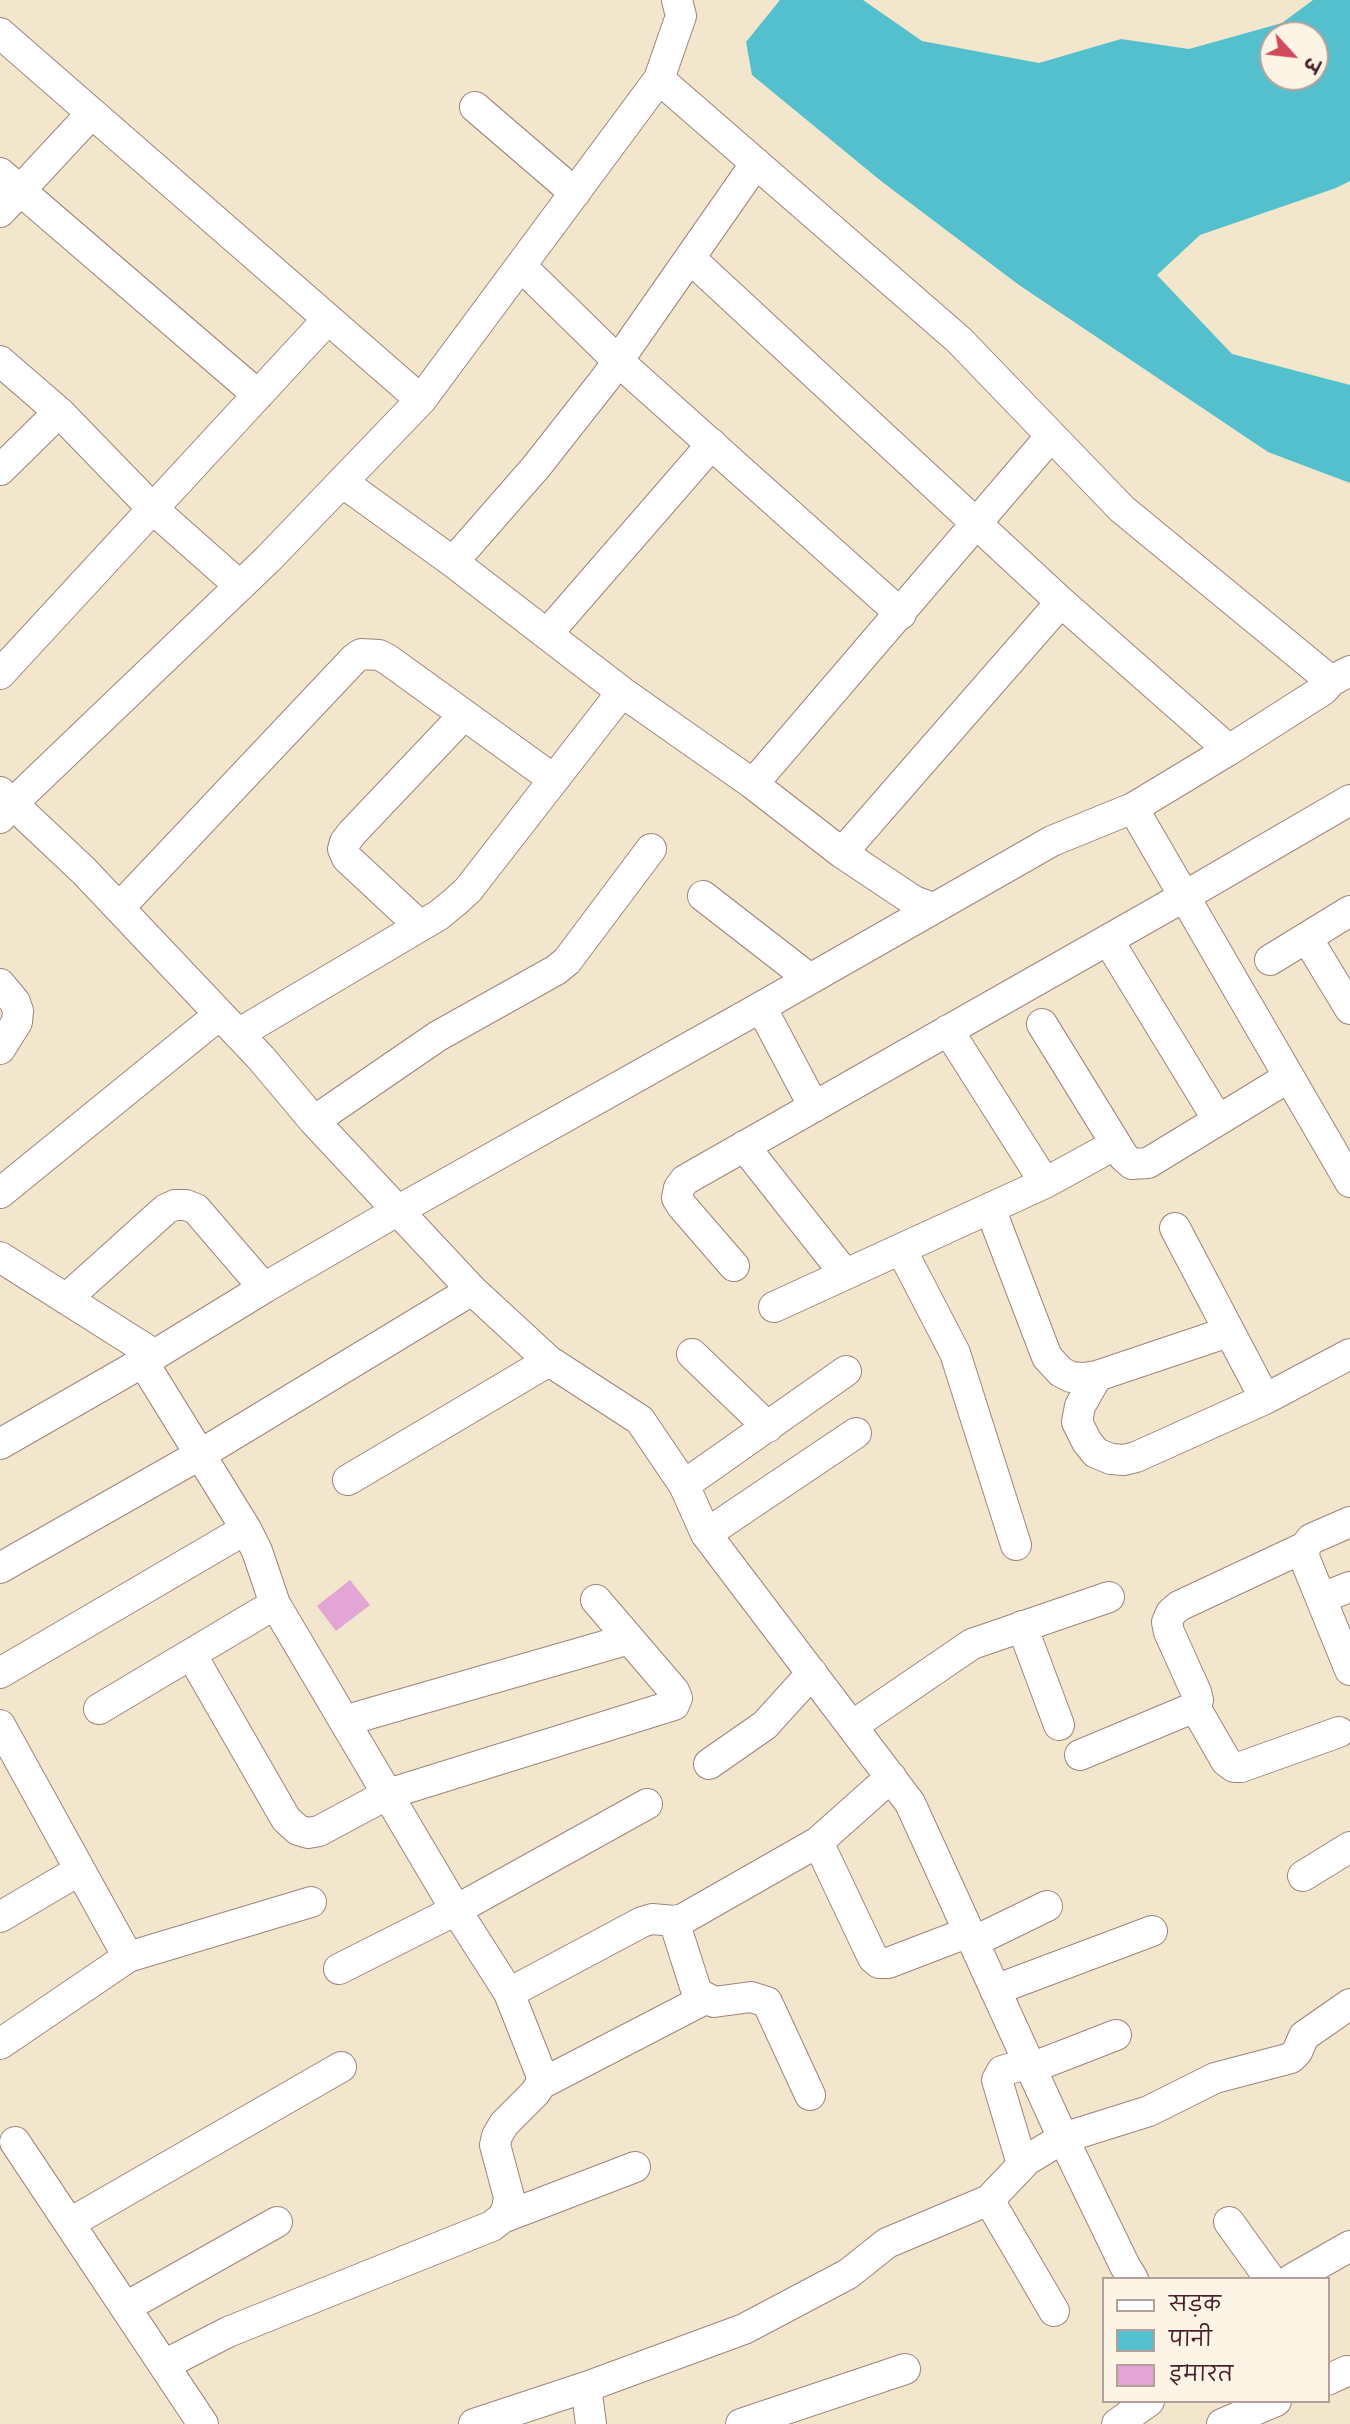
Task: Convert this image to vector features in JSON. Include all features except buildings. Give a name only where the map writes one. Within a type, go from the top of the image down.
[{"type":"street","points":[[677,0],[681,16],[659,79],[421,400],[240,586],[4,804],[84,871],[472,1290],[549,1361],[640,1420],[684,1485],[706,1534],[910,1803],[1063,2138],[1132,2277]]},
{"type":"street","points":[[0,33],[421,400]]},
{"type":"street","points":[[0,1444],[397,1211],[810,979],[918,902],[1052,841],[1133,808],[1229,750],[1341,676],[1122,509],[959,340],[659,79]]},
{"type":"street","points":[[475,107],[575,193]]},
{"type":"street","points":[[0,212],[10,181],[92,113]]},
{"type":"street","points":[[453,562],[536,467],[618,361],[756,163]]},
{"type":"street","points":[[10,181],[258,395]]},
{"type":"street","points":[[691,259],[1061,602],[1229,750]]},
{"type":"street","points":[[521,266],[618,361],[901,614]]},
{"type":"street","points":[[0,674],[328,319]]},
{"type":"street","points":[[0,361],[59,412],[153,509],[240,586]]},
{"type":"street","points":[[0,470],[59,412]]},
{"type":"street","points":[[753,784],[1051,436]]},
{"type":"street","points":[[547,634],[712,444]]},
{"type":"street","points":[[342,482],[453,562],[622,692],[753,784],[842,853],[918,902]]},
{"type":"street","points":[[842,853],[1061,602]]},
{"type":"street","points":[[119,908],[361,654],[379,655],[387,659],[553,779]]},
{"type":"street","points":[[0,1194],[228,1024],[439,915],[468,890],[622,692]]},
{"type":"street","points":[[420,926],[347,858],[343,849],[352,834],[464,715]]},
{"type":"street","points":[[734,1266],[677,1198],[679,1188],[685,1180],[1350,800]]},
{"type":"street","points":[[1133,808],[1350,1182]]},
{"type":"street","points":[[314,1121],[438,1036],[556,970],[567,961],[651,849]]},
{"type":"street","points":[[703,896],[810,979]]},
{"type":"street","points":[[1270,960],[1350,911]]},
{"type":"street","points":[[1307,938],[1350,1009]]},
{"type":"street","points":[[1108,940],[1218,1121]]},
{"type":"street","points":[[0,984],[15,1002],[18,1011],[16,1022],[0,1049]]},
{"type":"street","points":[[761,1007],[814,1107]]},
{"type":"street","points":[[1042,1024],[1124,1157],[1132,1164],[1148,1163],[1289,1077]]},
{"type":"street","points":[[948,1030],[1045,1183]]},
{"type":"street","points":[[774,1307],[1045,1183],[1116,1144]]},
{"type":"street","points":[[744,1146],[845,1274]]},
{"type":"street","points":[[66,1299],[166,1209],[175,1205],[196,1209],[264,1288]]},
{"type":"street","points":[[990,1208],[1047,1357],[1061,1372],[1071,1377],[1097,1376],[1228,1332]]},
{"type":"street","points":[[1175,1228],[1265,1399]]},
{"type":"street","points":[[901,1249],[955,1353],[1016,1545]]},
{"type":"street","points":[[0,1257],[66,1299],[149,1358],[201,1454],[246,1529],[257,1551],[275,1604],[456,1910],[509,1993],[541,2074],[541,2084]]},
{"type":"street","points":[[0,1568],[201,1454],[472,1290]]},
{"type":"street","points":[[692,1354],[768,1427]]},
{"type":"street","points":[[1097,1376],[1080,1406],[1077,1422],[1096,1453],[1111,1459],[1124,1460],[1265,1399],[1350,1354]]},
{"type":"street","points":[[348,1480],[549,1361]]},
{"type":"street","points":[[684,1485],[846,1371]]},
{"type":"street","points":[[706,1534],[856,1433]]},
{"type":"street","points":[[1350,1522],[1311,1539],[1305,1548],[1304,1557],[1350,1670]]},
{"type":"street","points":[[0,1674],[246,1529]]},
{"type":"street","points":[[1080,1755],[1195,1707],[1198,1700],[1196,1692],[1169,1632],[1167,1622],[1171,1613],[1179,1606],[1305,1548]]},
{"type":"street","points":[[1321,1598],[1350,1587]]},
{"type":"street","points":[[852,1726],[972,1644],[1109,1597]]},
{"type":"street","points":[[191,1654],[286,1819],[308,1833],[319,1831],[388,1794],[674,1704],[677,1698],[674,1691],[596,1600]]},
{"type":"street","points":[[99,1709],[275,1604]]},
{"type":"street","points":[[1022,1626],[1059,1725]]},
{"type":"street","points":[[344,1721],[629,1639]]},
{"type":"street","points":[[709,1763],[765,1725],[812,1672]]},
{"type":"street","points":[[1195,1707],[1226,1761],[1234,1767],[1241,1768],[1339,1732]]},
{"type":"street","points":[[3,1736],[128,1957]]},
{"type":"street","points":[[509,1993],[642,1922],[652,1919],[683,1919],[818,1842],[891,1777]]},
{"type":"street","points":[[339,1969],[456,1910],[647,1804]]},
{"type":"street","points":[[818,1842],[873,1958],[879,1963],[888,1963],[971,1937],[1047,1906]]},
{"type":"street","points":[[1303,1876],[1350,1847]]},
{"type":"street","points":[[0,1917],[80,1870]]},
{"type":"street","points":[[0,2044],[128,1957],[312,1902]]},
{"type":"street","points":[[674,1921],[697,1993],[714,2002],[751,1997],[767,2002],[810,2095]]},
{"type":"street","points":[[995,1990],[1152,1931]]},
{"type":"street","points":[[164,2365],[228,2332],[492,2227],[502,2218],[509,2197],[495,2145],[497,2136],[504,2124],[541,2084],[705,1999]]},
{"type":"street","points":[[474,2424],[586,2387],[744,2329],[848,2274],[887,2243],[989,2200],[1022,2164],[1063,2138],[1149,2111],[1215,2078],[1291,2058],[1297,2052],[1304,2036],[1350,2004]]},
{"type":"street","points":[[1022,2164],[997,2080],[1002,2071],[1030,2066],[1116,2035]]},
{"type":"street","points":[[70,2223],[341,2067]]},
{"type":"street","points":[[15,2142],[203,2424]]},
{"type":"street","points":[[502,2218],[635,2167]]},
{"type":"street","points":[[989,2200],[1054,2311]]},
{"type":"street","points":[[126,2307],[276,2222]]},
{"type":"street","points":[[1228,2222],[1269,2277]]},
{"type":"street","points":[[1296,2277],[1350,2246]]},
{"type":"street","points":[[741,2424],[905,2369]]},
{"type":"street","points":[[586,2387],[591,2424]]},
{"type":"street","points":[[1117,2424],[1146,2403]]},
{"type":"street","points":[[1209,2403],[1221,2424],[1271,2403]]},
{"type":"water","points":[[780,0],[863,0],[922,41],[1039,63],[1121,39],[1189,49],[1259,29],[1259,91],[1329,91],[1329,21],[1285,21],[1313,0],[1350,0],[1350,181],[1200,235],[1157,275],[1232,354],[1350,385],[1350,483],[1268,452],[1019,285],[881,181],[752,75],[746,42]]}]
